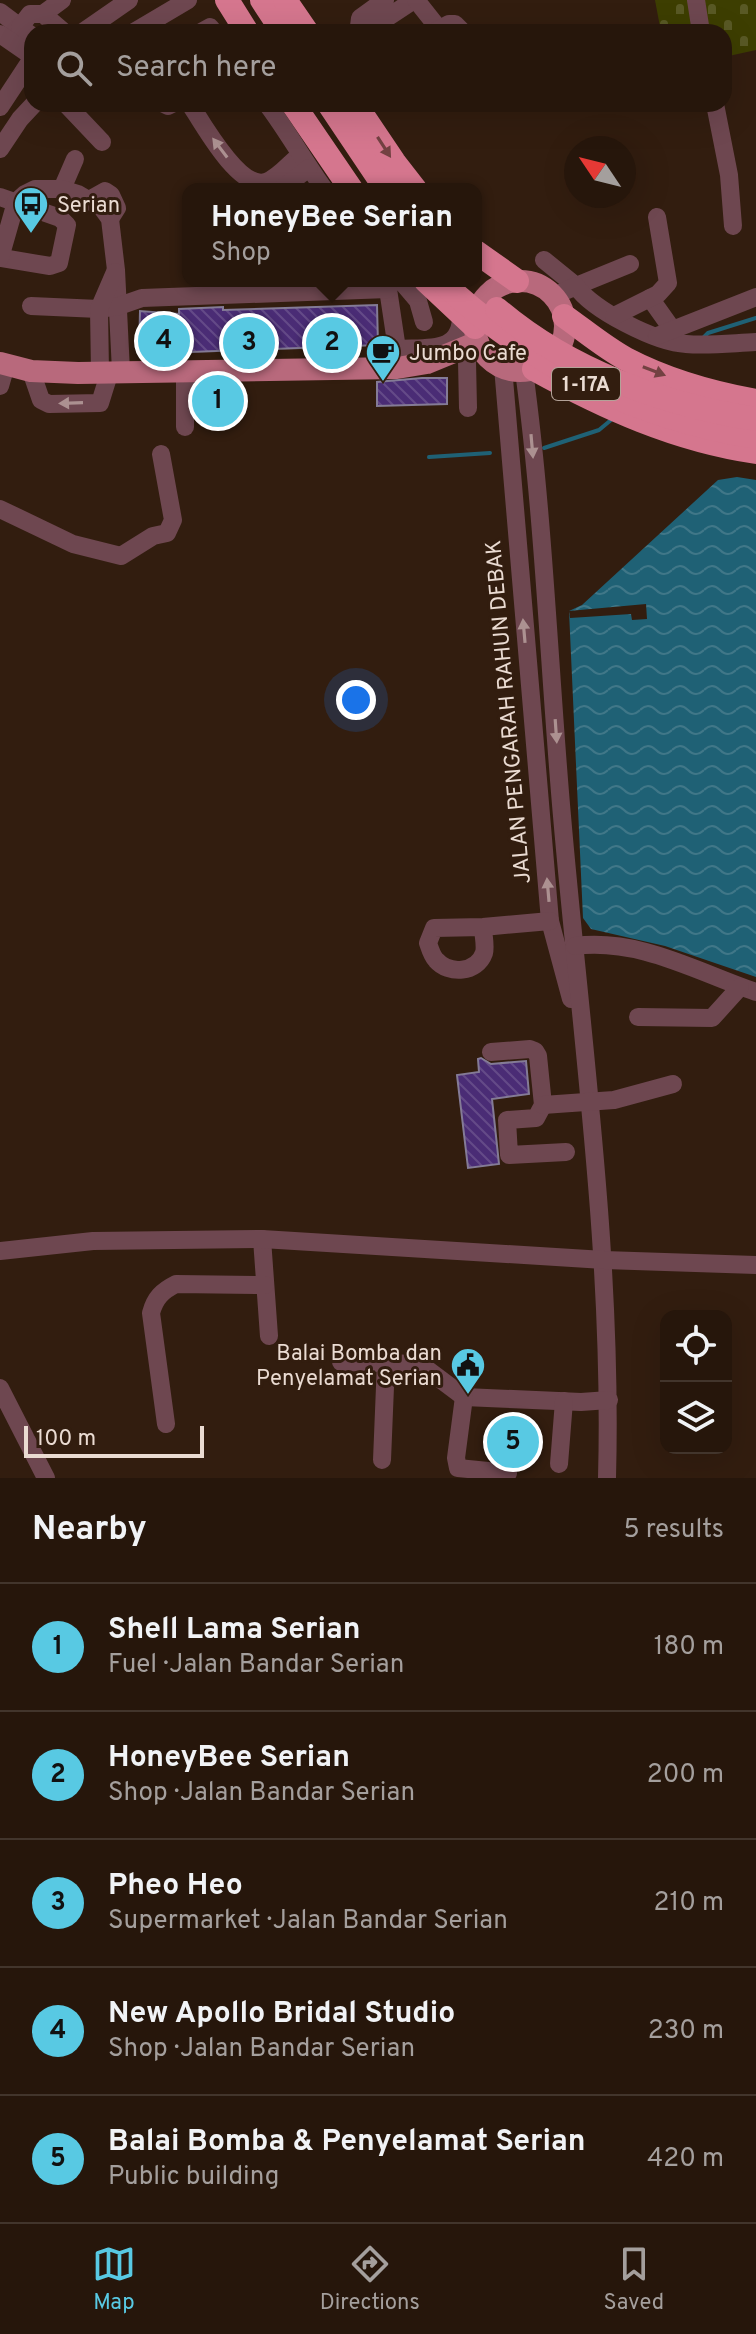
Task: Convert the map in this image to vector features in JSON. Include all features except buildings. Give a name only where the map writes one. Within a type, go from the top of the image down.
[{"type":"highway","points":[[227,0],[242,24]]},
{"type":"highway","points":[[243,0],[259,24]]},
{"type":"highway","points":[[262,0],[278,24]]},
{"type":"highway","points":[[285,0],[302,24]]},
{"type":"highway","points":[[334,112],[382,183]]},
{"type":"highway","points":[[360,112],[410,183]]},
{"type":"highway","points":[[302,132],[346,183]]},
{"type":"highway","points":[[302,132],[358,183]]},
{"type":"highway","points":[[482,256],[517,281]]},
{"type":"highway","points":[[432,287],[492,351],[602,406],[673,433],[756,452]]},
{"type":"highway","name":"1-17A","points":[[448,287],[526,351],[573,378],[659,414],[756,437]]},
{"type":"highway","name":"1-17A","points":[[472,287],[506,316],[556,349],[606,376],[703,409],[756,419]]},
{"type":"highway","points":[[559,306],[624,357],[722,395],[756,401]]},
{"type":"highway","points":[[602,406],[594,391],[594,377],[602,366],[624,357]]},
{"type":"main road","points":[[2,371],[185,370],[397,358],[427,363],[492,351],[479,309],[485,298],[505,284],[531,282],[543,287],[559,306]]},
{"type":"main road","name":"1-17A","points":[[492,351],[554,356],[565,330],[559,306]]},
{"type":"street","points":[[0,12],[29,18],[62,0]]},
{"type":"street","points":[[359,24],[360,18],[385,0]]},
{"type":"street","points":[[378,24],[415,0],[433,24]]},
{"type":"street","points":[[696,0],[700,24]]},
{"type":"street","points":[[93,24],[121,2],[132,24]]},
{"type":"street","points":[[146,24],[177,3]]},
{"type":"street","points":[[0,34],[24,51]]},
{"type":"street","points":[[0,107],[24,71]]},
{"type":"street","points":[[0,149],[27,112]]},
{"type":"street","points":[[74,112],[102,142]]},
{"type":"street","points":[[196,112],[232,164],[257,183]]},
{"type":"street","points":[[277,112],[302,132],[322,183]]},
{"type":"street","points":[[717,112],[729,175],[733,226]]},
{"type":"street","points":[[264,183],[271,180],[302,132]]},
{"type":"street","points":[[289,183],[302,132]]},
{"type":"street","points":[[62,189],[75,159]]},
{"type":"street","points":[[8,200],[35,189],[62,189],[102,208],[110,219],[119,306],[110,371],[100,403],[49,404],[41,400],[31,371]]},
{"type":"street","points":[[8,200],[60,218],[67,225],[59,263],[50,266],[1,258],[8,200]]},
{"type":"street","points":[[614,316],[665,289],[668,283],[657,217]]},
{"type":"street","points":[[544,260],[576,286],[582,296],[614,316],[664,332],[683,344],[756,342]]},
{"type":"street","points":[[559,306],[576,286],[630,264]]},
{"type":"street","points":[[110,371],[99,309],[116,270]]},
{"type":"street","points":[[31,306],[99,309],[142,298],[340,287]]},
{"type":"street","points":[[394,287],[397,358],[453,341],[462,329],[492,351],[468,408]]},
{"type":"street","points":[[398,287],[418,301],[424,322]]},
{"type":"street","points":[[664,332],[756,297]]},
{"type":"street","points":[[650,298],[664,332]]},
{"type":"street","name":"JALAN PENGARAH RAHUN DEBAK","points":[[492,351],[529,405],[604,1260],[609,1400],[607,1478]]},
{"type":"street","name":"JALAN PENGARAH RAHUN DEBAK","points":[[492,351],[550,921],[584,1048]]},
{"type":"street","points":[[185,370],[185,427]]},
{"type":"street","points":[[0,509],[73,544],[121,556],[153,536],[167,533],[173,520],[161,454]]},
{"type":"street","points":[[483,927],[550,921]]},
{"type":"street","points":[[575,946],[597,943],[641,950],[748,990],[712,1018],[638,1017]]},
{"type":"street","points":[[491,1052],[535,1051],[543,1105],[536,1118],[507,1120],[507,1152],[513,1157],[566,1152]]},
{"type":"street","points":[[543,1105],[614,1100],[673,1084]]},
{"type":"street","points":[[262,1239],[269,1336]]},
{"type":"street","points":[[0,1251],[93,1241],[262,1239],[604,1260],[756,1265]]},
{"type":"street","points":[[166,1424],[151,1313],[154,1302],[176,1284],[265,1285]]},
{"type":"street","points":[[341,1362],[420,1364],[464,1397],[609,1400]]},
{"type":"street","points":[[382,1460],[386,1362]]},
{"type":"street","points":[[0,1388],[46,1478]]},
{"type":"street","points":[[464,1397],[456,1458],[458,1468],[508,1473]]},
{"type":"street","points":[[559,1464],[564,1401]]},
{"type":"green space","points":[[655,0],[756,0],[756,50],[732,55],[732,24],[660,24]]},
{"type":"water","points":[[737,477],[756,480],[756,977],[665,946],[591,929],[583,918],[569,611],[582,605],[718,480]]},
{"type":"pier","points":[[646,604],[647,619],[632,620],[631,614],[570,618],[569,611]]},
{"type":"waterway","points":[[702,339],[708,333],[756,318]]},
{"type":"waterway","points":[[544,448],[599,430],[611,420]]},
{"type":"waterway","points":[[429,457],[490,453]]},
{"type":"place","name":"Serian","points":[[31,235]]},
{"type":"place","name":"New Apollo Bridal Studio","points":[[164,341]]},
{"type":"place","name":"Pheo Heo","points":[[249,343]]},
{"type":"place","name":"HoneyBee Serian","points":[[332,343]]},
{"type":"place","name":"Jumbo Cafe","points":[[383,383]]},
{"type":"place","name":"Shell Lama Serian","points":[[218,401]]},
{"type":"place","name":"Balai Bomba dan Penyelamat Serian","points":[[468,1396]]},
{"type":"place","name":"Balai Bomba & Penyelamat Serian","points":[[513,1442]]}]
